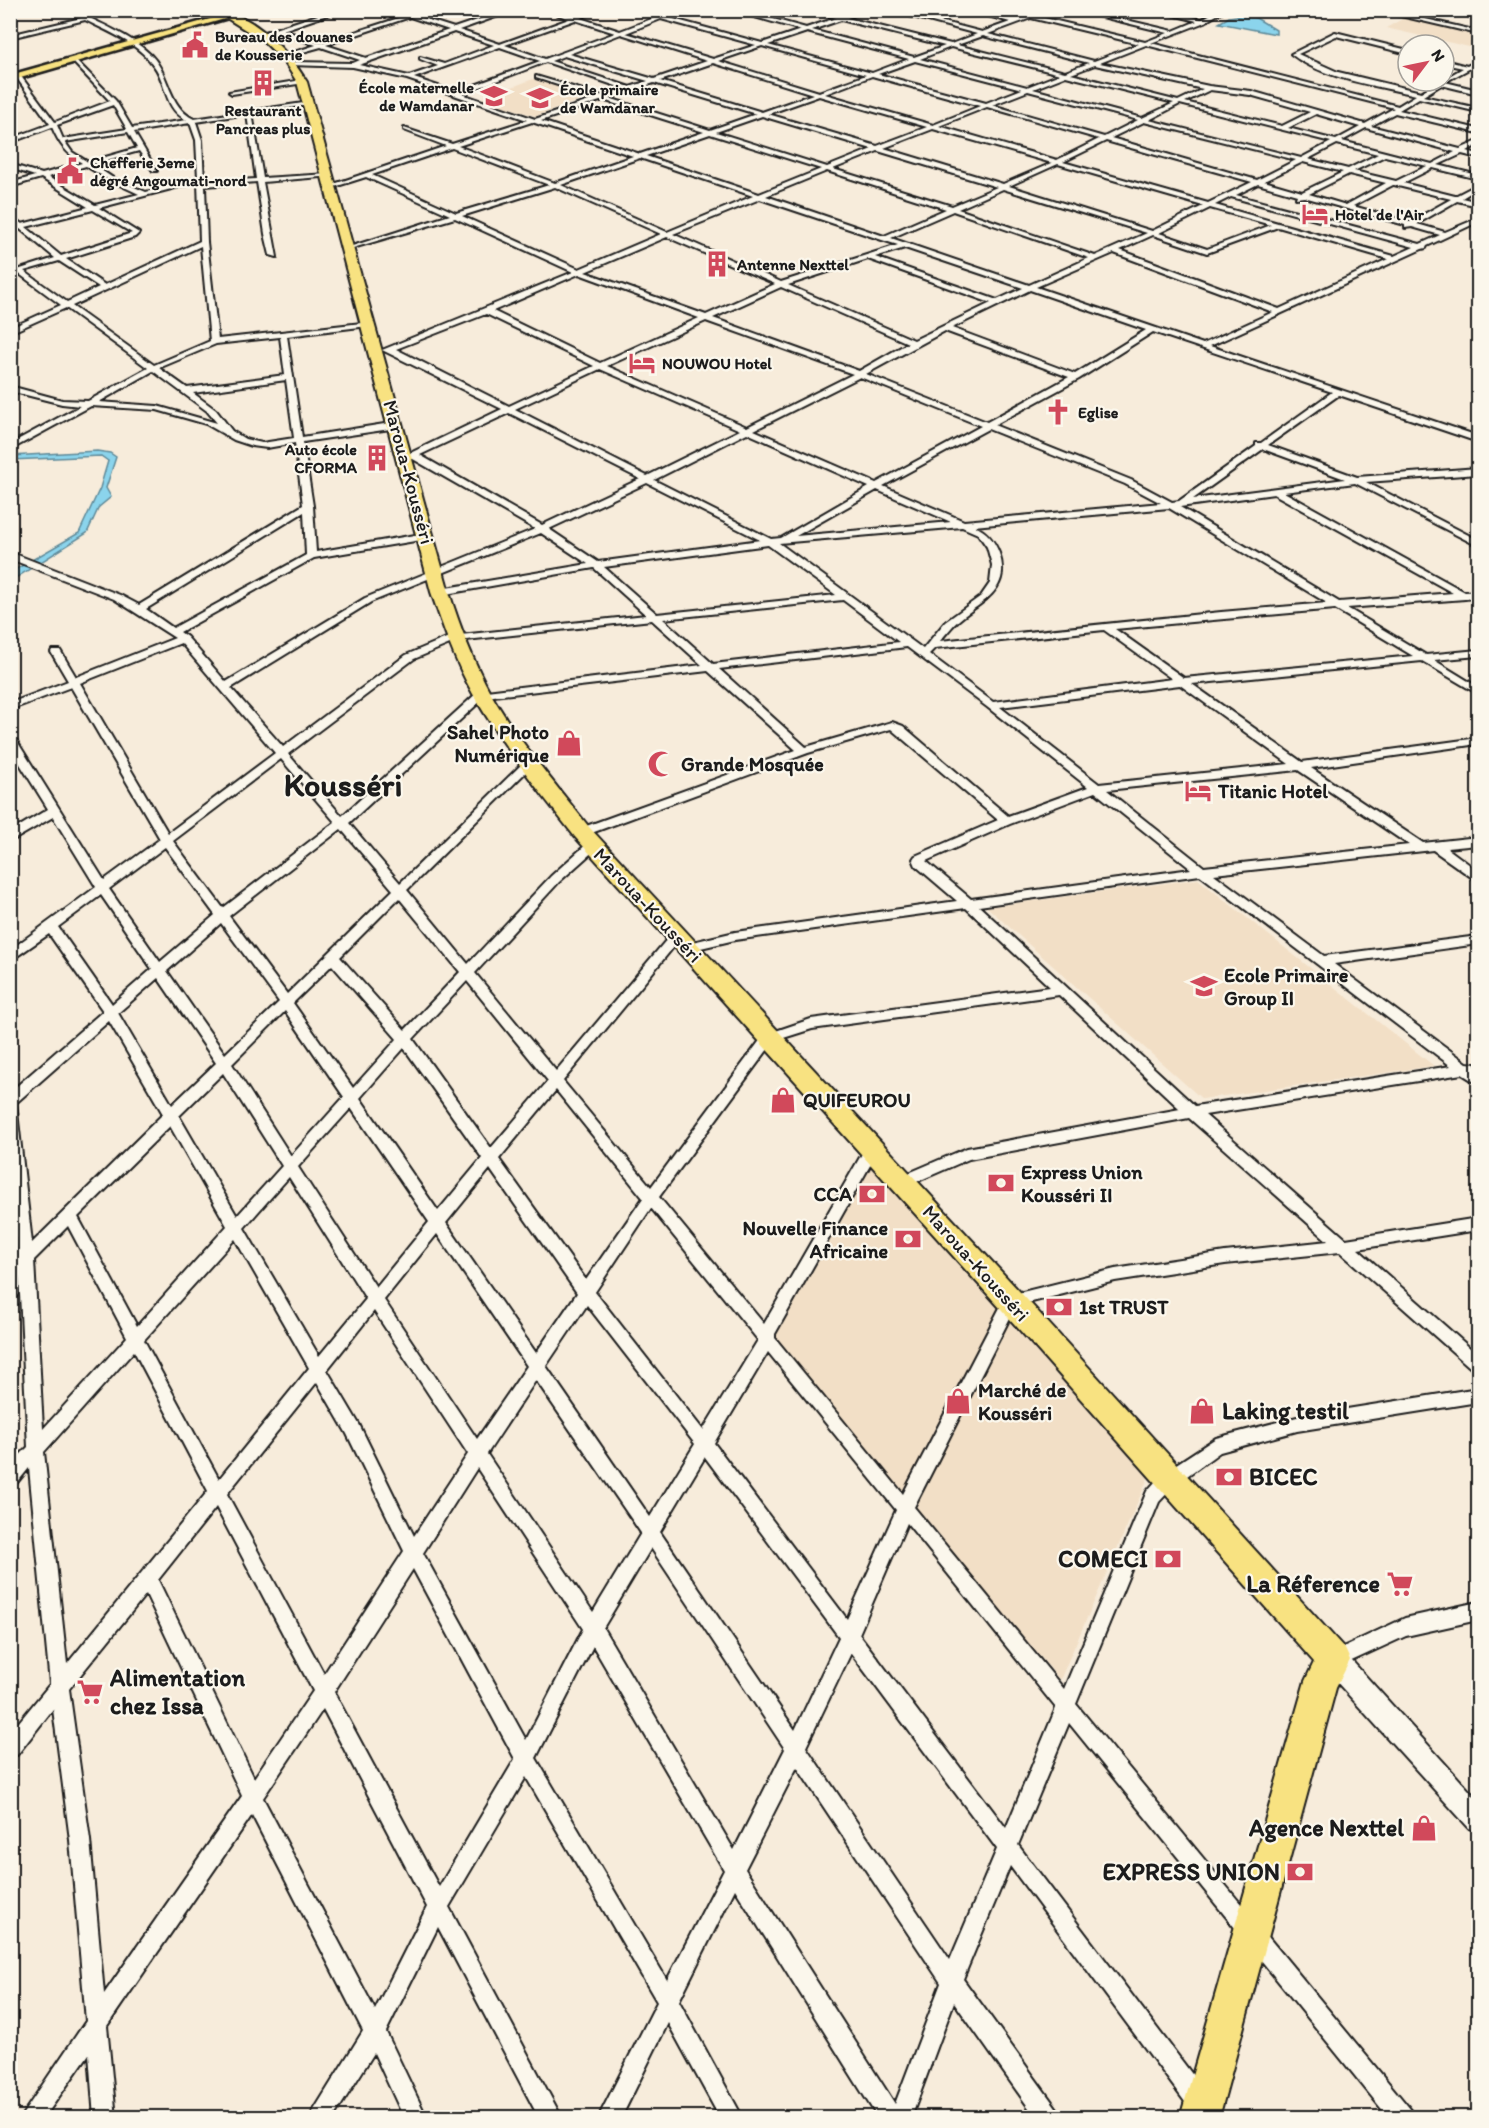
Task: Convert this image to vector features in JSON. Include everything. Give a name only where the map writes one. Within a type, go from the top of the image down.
[{"type":"highway","points":[[234,12],[270,33],[294,67]]},
{"type":"highway","name":"Maroua-Kousséri","points":[[294,67],[308,103],[368,324],[383,351],[397,425],[409,457],[438,583],[455,638],[482,694],[528,764],[588,838],[1011,1301],[1334,1660]]},
{"type":"highway","points":[[1204,2114],[1251,1931],[1321,1681],[1334,1660]]},
{"type":"main road","points":[[13,75],[135,43],[234,12]]},
{"type":"street","points":[[69,10],[135,43],[160,69],[168,94],[180,114],[192,120],[199,140],[204,242],[214,342]]},
{"type":"street","points":[[270,33],[339,10]]},
{"type":"street","points":[[393,10],[628,88]]},
{"type":"street","points":[[232,92],[294,67],[323,45],[428,10]]},
{"type":"street","points":[[353,65],[513,10]]},
{"type":"street","points":[[547,10],[621,35],[819,94],[1396,259]]},
{"type":"street","points":[[409,78],[598,10]]},
{"type":"street","points":[[456,94],[621,35],[681,10]]},
{"type":"street","points":[[732,10],[1300,161],[1479,204]]},
{"type":"street","points":[[808,10],[1479,177]]},
{"type":"street","points":[[10,229],[201,181],[330,181],[365,174],[533,121],[866,10]]},
{"type":"street","points":[[968,10],[1029,25]]},
{"type":"street","points":[[1004,10],[1144,43],[1479,131]]},
{"type":"street","points":[[348,249],[460,216],[638,157],[872,75],[980,34],[1032,18],[1048,10]]},
{"type":"street","points":[[1075,10],[1173,32]]},
{"type":"street","points":[[1154,10],[1203,21]]},
{"type":"street","points":[[383,351],[486,311],[577,271],[876,148],[1203,21],[1223,10]]},
{"type":"street","points":[[1377,10],[1479,33]]},
{"type":"street","points":[[1399,15],[1412,10]]},
{"type":"street","points":[[1449,10],[1479,18]]},
{"type":"street","points":[[890,11],[1094,63],[1209,88],[1242,91],[1479,156]]},
{"type":"street","points":[[663,18],[985,105],[1447,235]]},
{"type":"street","points":[[10,37],[84,19]]},
{"type":"street","points":[[270,33],[323,45],[365,60]]},
{"type":"street","points":[[1396,49],[1335,34],[1294,54],[1303,60],[1341,73],[1396,88]]},
{"type":"street","points":[[1116,47],[1127,50]]},
{"type":"street","points":[[565,54],[1207,251],[1275,226]]},
{"type":"street","points":[[422,58],[442,65]]},
{"type":"street","points":[[74,60],[114,102],[155,170]]},
{"type":"street","points":[[1456,76],[1479,62]]},
{"type":"street","points":[[1010,67],[1018,64]]},
{"type":"street","points":[[294,67],[353,65],[409,78],[1479,440]]},
{"type":"street","points":[[1456,66],[1468,70]]},
{"type":"street","points":[[984,78],[993,74]]},
{"type":"street","points":[[13,75],[54,124],[61,141],[70,153],[111,179],[145,194]]},
{"type":"street","points":[[538,77],[824,170],[950,208],[1098,259]]},
{"type":"street","points":[[1456,86],[1479,92]]},
{"type":"street","points":[[884,239],[1056,163],[1209,88]]},
{"type":"street","points":[[1413,93],[1479,110]]},
{"type":"street","points":[[438,583],[860,374],[914,343],[1028,288],[1154,233],[1300,161],[1424,93]]},
{"type":"street","points":[[10,141],[114,102]]},
{"type":"street","points":[[61,141],[308,103]]},
{"type":"street","points":[[249,111],[259,181],[274,255]]},
{"type":"street","points":[[1281,129],[1314,112]]},
{"type":"street","points":[[406,129],[555,185],[914,343]]},
{"type":"street","points":[[1347,207],[1435,167],[1479,143]]},
{"type":"street","points":[[10,185],[141,149]]},
{"type":"street","points":[[1278,209],[1383,154]]},
{"type":"street","points":[[10,165],[42,176],[136,235],[15,272]]},
{"type":"street","points":[[365,174],[577,271],[860,374],[1128,482],[1176,504],[1337,606],[1479,691]]},
{"type":"street","points":[[1380,242],[1453,198],[1479,186]]},
{"type":"street","points":[[1229,195],[1424,247]]},
{"type":"street","points":[[10,217],[61,259],[103,287]]},
{"type":"street","points":[[1202,347],[1278,310],[1424,247],[1479,220]]},
{"type":"street","points":[[10,331],[204,242]]},
{"type":"street","points":[[409,457],[600,366],[779,285],[903,246]]},
{"type":"street","points":[[1366,250],[1373,246]]},
{"type":"street","points":[[1115,251],[1278,310]]},
{"type":"street","points":[[866,256],[997,303]]},
{"type":"street","points":[[15,272],[67,305],[155,367],[220,418],[229,433]]},
{"type":"street","points":[[486,311],[600,366],[964,523],[988,539],[993,547],[997,568],[994,582],[986,596],[952,621],[923,655]]},
{"type":"street","points":[[10,448],[155,367],[214,342],[368,324]]},
{"type":"street","points":[[945,328],[1077,377]]},
{"type":"street","points":[[783,540],[875,486],[1077,377],[1150,330]]},
{"type":"street","points":[[283,334],[308,506],[310,556]]},
{"type":"street","points":[[383,351],[508,410],[772,543],[991,705],[1202,871],[1472,1068],[1479,1078]]},
{"type":"street","points":[[186,391],[288,377]]},
{"type":"street","points":[[10,388],[62,402],[165,410],[209,422],[261,446],[397,425]]},
{"type":"street","points":[[1176,504],[1338,392]]},
{"type":"street","points":[[1259,446],[1356,480],[1479,543]]},
{"type":"street","points":[[409,457],[542,530],[596,564],[804,751]]},
{"type":"street","points":[[225,687],[368,600],[438,583],[783,540],[1176,504],[1356,480],[1476,472]]},
{"type":"street","points":[[1275,491],[1479,603]]},
{"type":"street","points":[[139,609],[308,506]]},
{"type":"street","points":[[173,632],[310,556],[427,536]]},
{"type":"street","points":[[10,555],[99,589],[139,609],[183,639],[399,889],[1403,2118]]},
{"type":"street","points":[[933,645],[1221,615],[1479,594]]},
{"type":"street","points":[[10,957],[102,886],[283,755],[410,657],[455,638],[846,597]]},
{"type":"street","points":[[1107,628],[1185,681],[1300,766],[1422,849]]},
{"type":"street","points":[[10,707],[183,639]]},
{"type":"street","points":[[105,2118],[80,1840],[60,1688],[36,1451],[26,1258],[10,1102],[222,915],[342,823],[482,694],[909,644]]},
{"type":"street","points":[[56,652],[166,840],[286,1002],[651,1533],[952,1981],[1050,2118]]},
{"type":"street","points":[[991,705],[1185,681],[1479,654]]},
{"type":"street","points":[[10,1478],[405,1039],[555,879],[588,838],[804,751],[886,726],[896,726],[1006,821]]},
{"type":"street","points":[[10,738],[102,886],[225,1065],[376,1301],[593,1628],[734,1869],[891,2118]]},
{"type":"street","points":[[1479,741],[1300,766],[1096,788],[1006,821],[919,859],[920,863],[969,904],[1063,990],[1192,1112],[1479,1364]]},
{"type":"street","points":[[10,1274],[225,1065],[399,889],[528,764]]},
{"type":"street","points":[[10,838],[54,811]]},
{"type":"street","points":[[10,1748],[217,1492],[376,1301],[436,1223],[555,1080],[682,941],[735,936],[1202,871],[1422,849],[1479,841]]},
{"type":"street","points":[[1437,847],[1479,876]]},
{"type":"street","points":[[51,927],[111,1012],[353,1429],[413,1551],[526,1760],[669,2003],[732,2118]]},
{"type":"street","points":[[1323,961],[1479,940]]},
{"type":"street","points":[[332,957],[405,1039],[587,1294],[704,1443],[1204,2114]]},
{"type":"street","points":[[31,2118],[202,1872],[324,1691],[477,1454],[651,1197],[769,1038],[811,1024],[1063,990]]},
{"type":"street","points":[[902,1182],[967,1154],[1192,1112],[1472,1068]]},
{"type":"street","points":[[320,2118],[375,2032],[438,1907],[526,1760],[593,1628],[767,1339],[767,1332],[872,1149]]},
{"type":"street","points":[[70,1216],[551,2118]]},
{"type":"street","points":[[609,2118],[796,1748],[849,1636],[905,1508],[1011,1301],[1115,1275],[1225,1258],[1346,1245],[1479,1224]]},
{"type":"street","points":[[900,2118],[952,1981],[1153,1497],[1170,1478],[1216,1446],[1297,1424],[1479,1395]]},
{"type":"street","points":[[148,1578],[252,1796],[375,2032],[416,2118]]},
{"type":"street","points":[[1479,1611],[1405,1627],[1334,1660],[1479,1819]]},
{"type":"shaded area","points":[[1406,17],[1478,34],[1478,49],[1456,44],[1456,33],[1408,33],[1386,28]]},
{"type":"shaded area","name":"École primaire de Wamdanar","points":[[533,79],[592,96],[536,116],[481,99]]},
{"type":"shaded area","name":"Ecole Primaire Group II","points":[[1198,879],[1434,1066],[1202,1099],[987,907]]},
{"type":"shaded area","name":"Marché de Kousséri","points":[[870,1153],[1152,1469],[1060,1680],[767,1333]]},
{"type":"water","points":[[1243,15],[1256,18],[1276,30],[1276,34],[1219,23],[1229,17]]},
{"type":"water","points":[[97,451],[110,453],[116,457],[106,488],[111,497],[99,507],[87,533],[11,581],[11,572],[79,533],[100,488],[108,461],[101,456],[11,460],[11,456]]},
{"type":"place","name":"Bureau des douanes de Kousserie","points":[[195,45]]},
{"type":"place","name":"Restaurant Pancreas plus","points":[[263,83]]},
{"type":"place","name":"École maternelle de Wamdanar","points":[[494,96]]},
{"type":"place","name":"École primaire de Wamdanar","points":[[540,98]]},
{"type":"place","name":"Chefferie 3eme dégré Angoumati-nord","points":[[70,171]]},
{"type":"place","name":"Hotel de l'Air","points":[[1315,214]]},
{"type":"place","name":"Antenne Nexttel","points":[[717,264]]},
{"type":"place","name":"NOUWOU Hotel","points":[[642,363]]},
{"type":"place","name":"Eglise","points":[[1058,412]]},
{"type":"place","name":"Auto école CFORMA","points":[[377,458]]},
{"type":"place","name":"Sahel Photo Numérique","points":[[569,743]]},
{"type":"place","name":"Grande Mosquée","points":[[661,764]]},
{"type":"place","name":"Titanic Hotel","points":[[1198,791]]},
{"type":"place","name":"Ecole Primaire Group II","points":[[1204,986]]},
{"type":"place","name":"QUIFEUROU","points":[[783,1100]]},
{"type":"place","name":"Express Union Kousséri II","points":[[1001,1183]]},
{"type":"place","name":"CCA","points":[[872,1194]]},
{"type":"place","name":"Nouvelle Finance Africaine","points":[[908,1239]]},
{"type":"place","name":"1st TRUST","points":[[1059,1307]]},
{"type":"place","name":"Marché de Kousséri","points":[[958,1401]]},
{"type":"place","name":"Laking testil","points":[[1202,1411]]},
{"type":"place","name":"BICEC","points":[[1229,1477]]},
{"type":"place","name":"COMECI","points":[[1168,1559]]},
{"type":"place","name":"La Réference","points":[[1400,1584]]},
{"type":"place","name":"Alimentation chez Issa","points":[[90,1692]]},
{"type":"place","name":"Agence Nexttel","points":[[1424,1828]]},
{"type":"place","name":"EXPRESS UNION","points":[[1300,1872]]},
{"type":"district","name":"Kousséri","points":[[343,785]]}]
